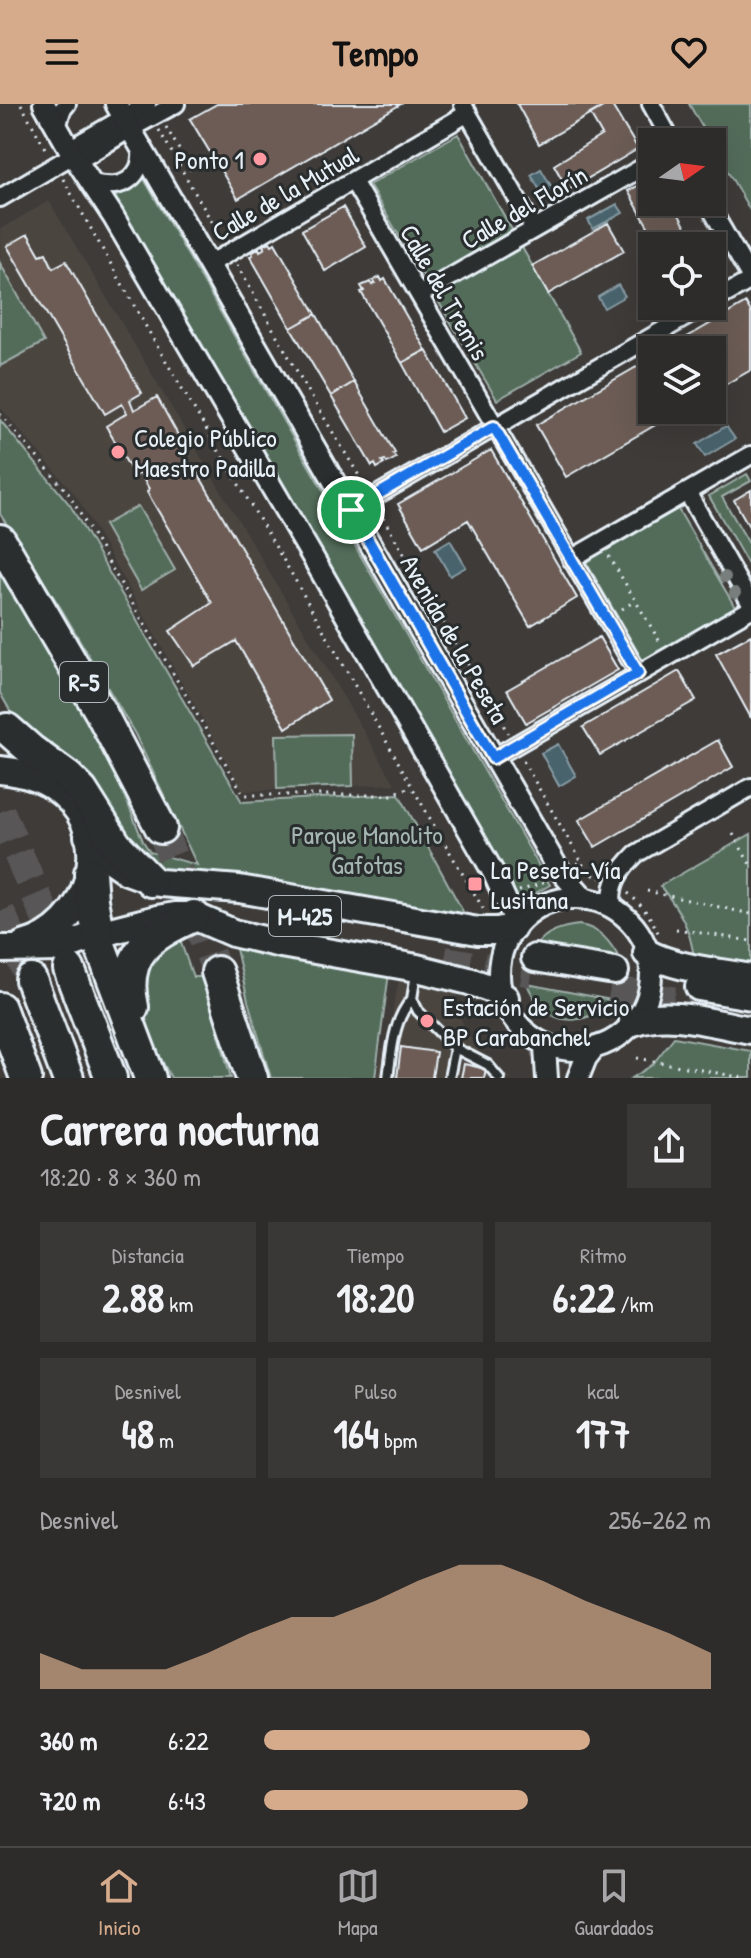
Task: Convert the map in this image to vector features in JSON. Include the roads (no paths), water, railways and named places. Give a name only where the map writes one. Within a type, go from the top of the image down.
[{"type":"highway","name":"R-5","points":[[0,540],[101,713],[161,828]]},
{"type":"highway","points":[[4,723],[21,750],[63,794]]},
{"type":"highway","points":[[4,723],[31,750],[82,791],[116,845],[155,882]]},
{"type":"highway","name":"M-425","points":[[90,873],[98,934]]},
{"type":"highway","points":[[148,1071],[131,998],[130,971],[142,948],[158,934],[194,916]]},
{"type":"highway","points":[[98,934],[148,1071]]},
{"type":"highway","points":[[69,969],[111,1078]]},
{"type":"highway","points":[[217,972],[252,1078]]},
{"type":"highway","points":[[31,980],[68,1078]]},
{"type":"highway","points":[[0,1008],[26,1078]]},
{"type":"main road","name":"M-425","points":[[0,770],[37,778],[63,794],[84,822],[91,858],[83,895],[73,914],[59,928],[33,943],[6,949]]},
{"type":"main road","name":"M-425","points":[[6,949],[61,948],[98,934],[157,919],[194,916],[448,950],[155,882],[127,871],[88,836]]},
{"type":"main road","points":[[155,882],[239,889],[478,931],[498,931],[514,925]]},
{"type":"main road","points":[[194,916],[233,933],[257,939],[417,968],[469,981],[492,989],[505,998]]},
{"type":"main road","points":[[655,948],[663,961],[751,978]]},
{"type":"main road","points":[[533,966],[613,980]]},
{"type":"main road","points":[[751,996],[696,995],[751,1014]]},
{"type":"main road","points":[[633,1022],[664,1016],[751,1030]]},
{"type":"street","points":[[44,104],[304,543],[493,872],[514,925]]},
{"type":"street","points":[[57,128],[67,104]]},
{"type":"street","points":[[0,198],[73,155],[86,156],[123,117],[147,104]]},
{"type":"street","points":[[123,117],[176,104]]},
{"type":"street","points":[[651,104],[664,128]]},
{"type":"street","points":[[465,109],[534,228]]},
{"type":"street","name":"Calle de la Mutual","points":[[208,265],[353,181],[465,109]]},
{"type":"street","name":"Avenida de la Peseta","points":[[123,117],[557,867],[585,899]]},
{"type":"street","points":[[92,183],[108,187],[125,183],[138,169],[142,150]]},
{"type":"street","name":"Calle del Florín","points":[[419,295],[638,170]]},
{"type":"street","name":"Calle del Tremis","points":[[353,181],[638,673]]},
{"type":"street","points":[[715,216],[751,279],[726,294]]},
{"type":"street","points":[[351,510],[681,320]]},
{"type":"street","points":[[571,559],[751,455]]},
{"type":"street","points":[[493,758],[751,606],[687,492]]},
{"type":"street","points":[[613,908],[613,884],[621,869],[636,854],[751,787]]},
{"type":"street","points":[[585,899],[613,908],[655,948],[648,988],[633,1022],[611,1040],[593,1049],[569,1052],[545,1047],[529,1035],[510,1012],[505,998],[502,960],[514,925],[538,907],[554,900],[585,899]]},
{"type":"street","points":[[545,1047],[547,1078]]},
{"type":"street","points":[[578,1078],[593,1049]]},
{"type":"lane","points":[[388,1078],[399,1019],[412,999],[417,968]]},
{"type":"lane","points":[[412,999],[418,1011],[455,1048],[488,1065],[499,1078]]},
{"type":"lane","points":[[449,1078],[455,1048]]},
{"type":"water","points":[[541,169],[554,191],[544,197],[531,175]]},
{"type":"water","points":[[617,204],[623,213],[593,229],[588,220]]},
{"type":"water","points":[[618,285],[625,296],[604,308],[598,297]]},
{"type":"water","points":[[726,426],[735,439],[705,457],[697,444]]},
{"type":"water","points":[[450,540],[466,567],[450,576],[435,549]]},
{"type":"water","points":[[558,744],[576,776],[559,786],[541,753]]},
{"type":"tunnel","points":[[0,812],[63,956]]},
{"type":"tunnel","points":[[161,828],[217,972]]},
{"type":"tunnel","points":[[0,912],[31,980]]},
{"type":"tunnel","points":[[445,959],[532,974]]},
{"type":"tunnel","points":[[610,988],[694,1003]]},
{"type":"place","name":"Ponto 1","points":[[260,159]]},
{"type":"place","name":"Colegio Público Maestro Padilla","points":[[118,452]]},
{"type":"place","name":"La Peseta-Vía Lusitana","points":[[475,884]]},
{"type":"place","name":"Estación de Servicio BP Carabanchel","points":[[427,1021]]},
{"type":"park label","name":"Parque Manolito Gafotas","points":[[367,849]]}]
